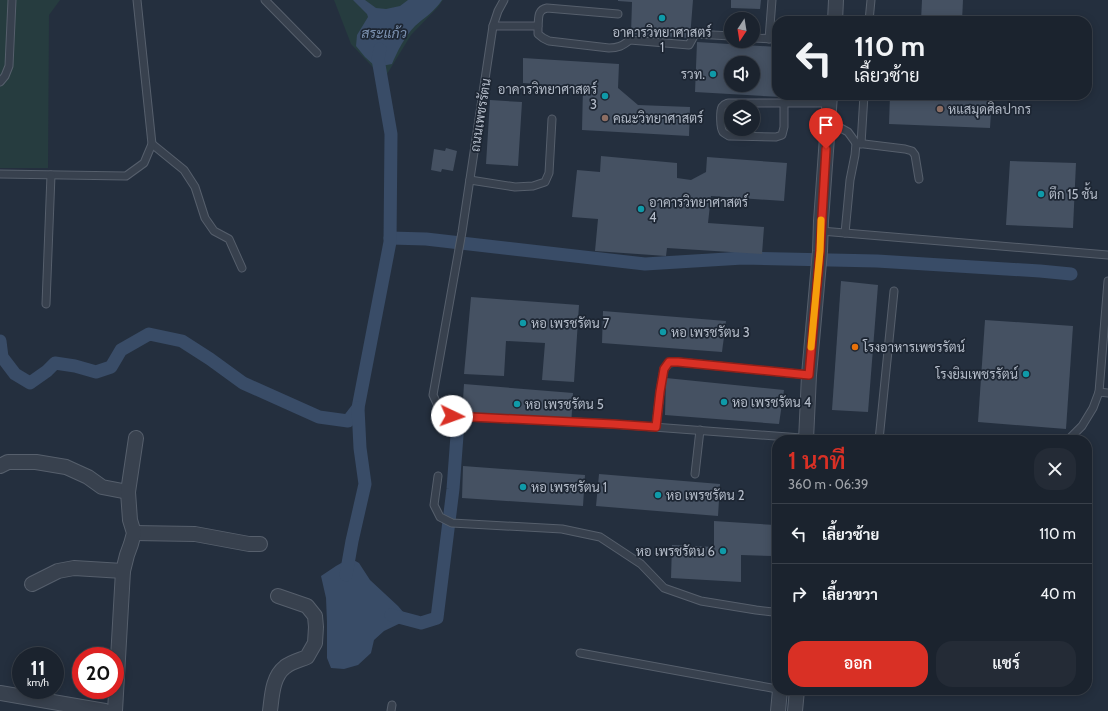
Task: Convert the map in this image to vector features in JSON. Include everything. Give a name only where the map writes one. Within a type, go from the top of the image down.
[{"type":"street","points":[[835,16],[836,0]]},
{"type":"street","points":[[806,435],[809,375],[820,251],[829,100]]},
{"type":"street","points":[[115,711],[123,571],[126,555],[134,533],[130,520],[128,492],[136,438]]},
{"type":"street","points":[[0,466],[8,462],[36,462],[66,467],[88,477],[102,487],[128,492]]},
{"type":"street","points":[[134,533],[195,534],[249,544],[260,544]]},
{"type":"street","points":[[32,584],[58,571],[74,568],[123,571]]},
{"type":"street","points":[[270,711],[275,681],[283,668],[293,662],[307,657],[315,643],[316,627],[314,616],[307,606],[278,596]]},
{"type":"street","points":[[0,693],[105,711]]},
{"type":"street","points":[[778,711],[780,695]]},
{"type":"street","points":[[795,711],[797,695]]},
{"type":"lane","points":[[0,82],[5,76],[9,66],[12,0]]},
{"type":"lane","points":[[0,174],[126,176],[144,163],[152,144],[137,0]]},
{"type":"lane","points":[[265,0],[317,53]]},
{"type":"lane","name":"ถนนเพชรรัตน","points":[[504,0],[498,11],[493,26],[462,232],[433,395],[439,408],[452,416],[613,424],[772,436]]},
{"type":"lane","points":[[760,38],[769,39],[772,0]]},
{"type":"lane","points":[[869,16],[871,0]]},
{"type":"lane","points":[[618,14],[547,8],[542,9],[539,13],[538,34],[549,41],[609,48],[621,47],[630,40],[689,45],[695,34],[724,36]]},
{"type":"lane","points":[[493,26],[538,26]]},
{"type":"lane","points":[[784,103],[784,127],[782,135],[776,137],[729,136],[722,129],[721,110],[725,104],[728,103],[784,103],[818,100]]},
{"type":"lane","points":[[845,233],[850,180],[854,156],[858,144],[863,100]]},
{"type":"lane","points":[[470,180],[515,187],[533,186],[545,182],[549,173],[552,119]]},
{"type":"lane","points":[[828,121],[848,132],[858,144],[912,151],[915,155],[919,179]]},
{"type":"lane","points":[[152,144],[184,170],[195,187],[205,218],[214,231],[230,239],[242,268]]},
{"type":"lane","points":[[46,304],[51,175]]},
{"type":"lane","points":[[821,231],[1108,255]]},
{"type":"lane","points":[[1073,435],[1082,426],[1093,408],[1099,392],[1108,281]]},
{"type":"lane","points":[[879,435],[894,291]]},
{"type":"lane","points":[[656,427],[664,369],[669,362],[809,375]]},
{"type":"lane","points":[[1099,392],[1108,393]]},
{"type":"lane","points":[[695,474],[700,430]]},
{"type":"lane","points":[[438,476],[434,505],[440,517],[452,523],[562,529],[600,537],[641,564],[664,588],[701,601],[772,612]]},
{"type":"lane","points":[[580,653],[772,689]]},
{"type":"green space","points":[[0,0],[60,0],[49,15],[48,168],[0,168]]},
{"type":"green space","name":"สระแก้ว","points":[[334,0],[443,0],[411,35],[384,79],[351,44]]},
{"type":"water","name":"สระแก้ว","points":[[353,0],[365,0],[376,8],[386,9],[400,6],[408,0],[442,0],[433,11],[411,30],[396,54],[392,64],[376,67],[356,46],[357,35],[368,17],[367,14]]},
{"type":"water","points":[[350,558],[359,563],[370,580],[398,606],[409,619],[384,631],[374,640],[371,653],[358,665],[344,669],[331,668],[327,658],[326,598],[321,576]]},
{"type":"building","name":"อาคารวิทยาศาสตร์ 1","points":[[618,0],[693,0],[690,38],[631,34],[632,2]]},
{"type":"building","points":[[731,0],[761,0],[760,9],[731,8]]},
{"type":"building","points":[[922,0],[963,0],[962,16],[921,16]]},
{"type":"building","name":"รวท.","points":[[697,42],[724,44],[724,48],[772,47],[772,96],[695,92]]},
{"type":"building","name":"อาคารวิทยาศาสตร์ 3","points":[[523,58],[619,64],[618,88],[638,105],[690,107],[689,136],[582,130],[583,87],[523,83]]},
{"type":"building","points":[[490,100],[522,102],[518,166],[486,164]]},
{"type":"building","name":"หแสมุดศิลปากร","points":[[890,100],[992,100],[990,128],[889,124]]},
{"type":"building","points":[[446,148],[457,151],[453,171],[442,169],[441,172],[431,170],[434,149],[445,151]]},
{"type":"building","name":"อาคารวิทยาศาสตร์ 4","points":[[601,156],[677,163],[677,178],[691,180],[706,172],[707,157],[787,163],[784,201],[711,196],[708,223],[764,227],[762,254],[667,248],[666,256],[595,251],[598,219],[572,217],[577,170],[600,172]]},
{"type":"building","name":"ตึก 15 ชั้น","points":[[1010,161],[1076,163],[1073,228],[1006,225]]},
{"type":"building","name":"โรงอาหารเพชรรัตน์","points":[[841,281],[878,285],[868,412],[832,410]]},
{"type":"building","name":"หอ เพรชรัตน 7","points":[[471,297],[579,305],[574,382],[542,380],[545,343],[506,341],[504,376],[464,374]]},
{"type":"building","name":"หอ เพรชรัตน 3","points":[[603,311],[726,321],[722,352],[602,343]]},
{"type":"building","name":"โรงยิมเพชรรัตน์","points":[[985,320],[1073,326],[1066,429],[978,422]]},
{"type":"building","name":"หอ เพรชรัตน 4","points":[[666,378],[784,390],[779,424],[665,415]]},
{"type":"building","name":"หอ เพรชรัตน 5","points":[[464,384],[573,393],[571,426],[462,415]]},
{"type":"building","name":"หอ เพรชรัตน 1","points":[[463,466],[585,475],[583,506],[462,498]]},
{"type":"building","name":"หอ เพรชรัตน 2","points":[[599,474],[720,484],[718,516],[596,506]]},
{"type":"building","name":"หอ เพรชรัตน 6","points":[[714,521],[772,525],[772,556],[741,555],[741,582],[671,578],[672,545],[714,547]]},
{"type":"waterway","points":[[0,341],[2,357],[15,374],[30,383],[47,371],[55,363],[75,366],[96,372],[111,367],[121,350],[149,334],[182,341],[243,383],[319,417],[348,421],[358,408],[390,242],[391,134],[378,59],[380,49]]},
{"type":"waterway","points":[[390,238],[426,239],[645,264],[743,258],[877,261],[1071,274]]},
{"type":"waterway","points":[[346,575],[365,484],[360,448],[358,408]]},
{"type":"waterway","points":[[391,615],[421,623],[437,618],[453,489],[458,422]]},
{"type":"slow traffic","points":[[811,347],[820,251],[821,220]]},
{"type":"place","name":"อาคารวิทยาศาสตร์ 1","points":[[662,18]]},
{"type":"place","name":"รวท.","points":[[713,74]]},
{"type":"place","name":"อาคารวิทยาศาสตร์ 3","points":[[605,96]]},
{"type":"place","name":"หแสมุดศิลปากร","points":[[940,109]]},
{"type":"place","name":"คณะวิทยาศาสตร์","points":[[605,118]]},
{"type":"place","name":"ตึก 15 ชั้น","points":[[1041,194]]},
{"type":"place","name":"อาคารวิทยาศาสตร์ 4","points":[[641,209]]},
{"type":"place","name":"หอ เพรชรัตน 7","points":[[523,323]]},
{"type":"place","name":"หอ เพรชรัตน 3","points":[[663,332]]},
{"type":"place","name":"โรงอาหารเพชรรัตน์","points":[[855,347]]},
{"type":"place","name":"โรงยิมเพชรรัตน์","points":[[1026,374]]},
{"type":"place","name":"หอ เพรชรัตน 4","points":[[724,402]]},
{"type":"place","name":"หอ เพรชรัตน 5","points":[[517,404]]},
{"type":"place","name":"หอ เพรชรัตน 1","points":[[523,487]]},
{"type":"place","name":"หอ เพรชรัตน 2","points":[[658,495]]},
{"type":"place","name":"หอ เพรชรัตน 6","points":[[723,551]]},
{"type":"route","points":[[452,416],[656,427],[664,369],[669,362],[809,375],[820,251],[826,149]]}]
